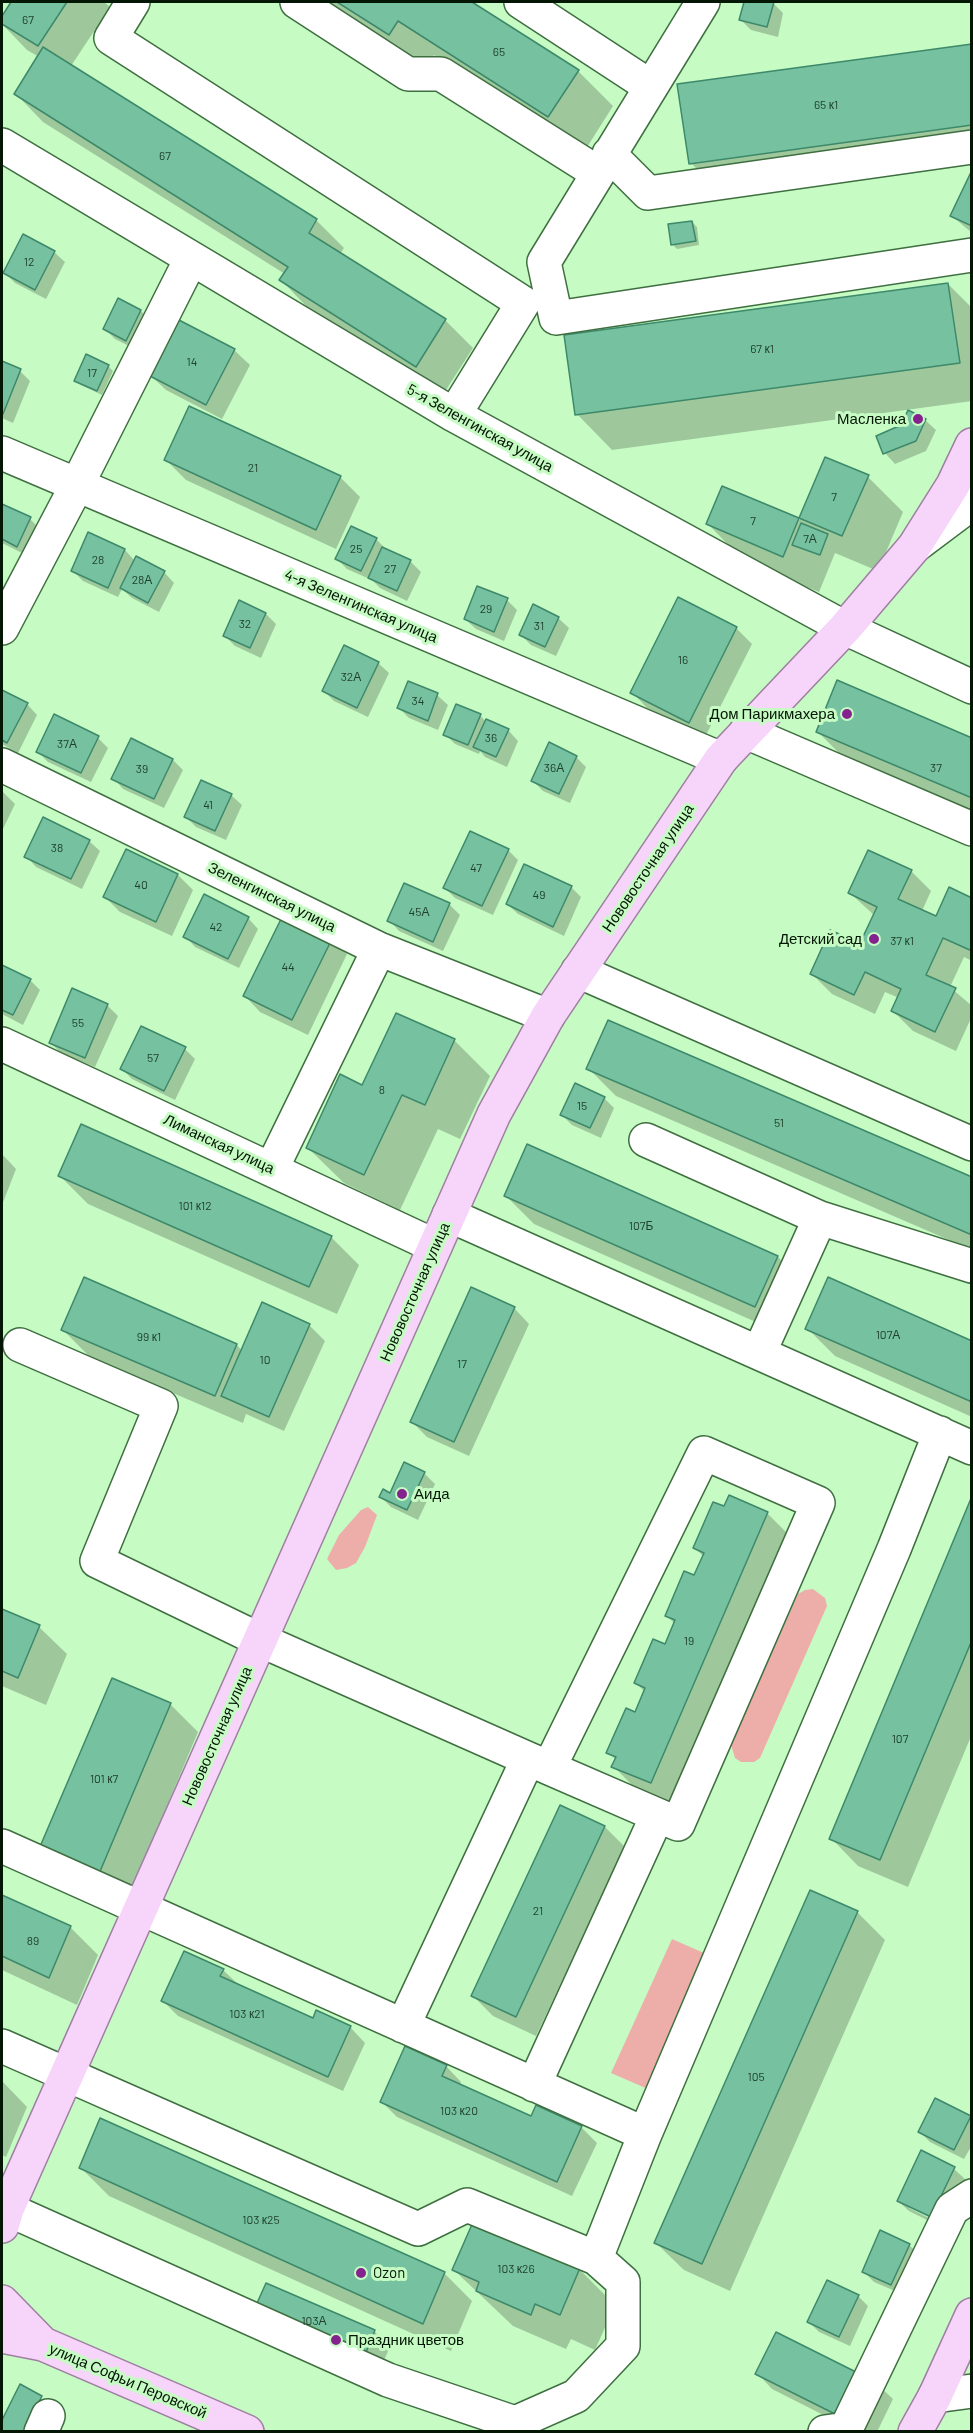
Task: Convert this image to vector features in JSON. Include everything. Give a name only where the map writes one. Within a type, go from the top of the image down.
[{"type":"main road","name":"Нововосточная улица","points":[[4,2218],[494,1114],[548,1016],[721,759],[845,628],[914,546],[953,484],[972,445]]},
{"type":"main road","name":"улица Софьи Перовской","points":[[2,2302],[43,2344]]},
{"type":"main road","points":[[915,2432],[935,2396],[972,2315]]},
{"type":"main road","name":"улица Софьи Перовской","points":[[2,2336],[43,2344],[247,2432]]},
{"type":"street","points":[[133,2],[111,38],[523,303]]},
{"type":"street","points":[[297,2],[408,74],[441,74],[604,164],[648,193],[972,147]]},
{"type":"street","points":[[520,2],[651,87]]},
{"type":"street","points":[[454,415],[523,303],[544,262],[703,2]]},
{"type":"street","name":"5-я Зеленгинская улица","points":[[2,145],[454,415],[845,628],[972,687]]},
{"type":"street","points":[[544,262],[556,318],[972,255]]},
{"type":"street","points":[[2,628],[77,485],[190,259]]},
{"type":"street","name":"4-я Зеленгинская улица","points":[[2,453],[721,759]]},
{"type":"street","points":[[914,546],[972,503]]},
{"type":"street","points":[[747,732],[972,829]]},
{"type":"street","name":"Зеленгинская улица","points":[[2,765],[379,949],[548,1016]]},
{"type":"street","points":[[272,1168],[379,949]]},
{"type":"street","points":[[578,971],[972,1143]]},
{"type":"street","name":"Лиманская улица","points":[[2,1044],[435,1246]]},
{"type":"street","points":[[646,1140],[820,1218],[972,1266]]},
{"type":"street","points":[[449,1215],[972,1448]]},
{"type":"street","points":[[759,1353],[820,1218]]},
{"type":"street","points":[[20,1345],[161,1406],[97,1561],[260,1640],[539,1764],[657,1816],[678,1824],[818,1503],[704,1453],[539,1764],[403,2026]]},
{"type":"street","points":[[596,2258],[645,2134],[894,1549],[940,1433]]},
{"type":"street","points":[[534,2085],[657,1816]]},
{"type":"street","points":[[2,1846],[645,2134]]},
{"type":"street","points":[[2,2046],[418,2229],[467,2205],[596,2258],[623,2282],[623,2346],[576,2396],[514,2427],[388,2380],[4,2218]]},
{"type":"street","points":[[825,2432],[846,2428],[952,2209],[972,2196]]},
{"type":"street","points":[[935,2396],[972,2391]]},
{"type":"shaded area","points":[[368,1507],[377,1515],[365,1547],[356,1563],[336,1570],[327,1559],[339,1535],[361,1510]]},
{"type":"shaded area","points":[[813,1589],[825,1598],[827,1606],[760,1758],[754,1762],[741,1762],[735,1758],[731,1745],[798,1594]]},
{"type":"shaded area","points":[[672,1939],[704,1953],[648,2089],[611,2073]]},
{"type":"building","points":[[11,2],[67,2],[38,46],[2,24],[2,16]]},
{"type":"building","points":[[337,2],[472,2],[579,70],[548,117],[398,21],[389,35]]},
{"type":"building","points":[[744,2],[774,2],[767,27],[739,20]]},
{"type":"building","points":[[972,44],[972,125],[689,164],[677,84]]},
{"type":"building","points":[[43,47],[317,219],[309,233],[446,319],[416,367],[279,280],[288,267],[14,94]]},
{"type":"building","points":[[972,170],[972,226],[950,216]]},
{"type":"building","points":[[692,221],[696,241],[671,245],[668,224]]},
{"type":"building","points":[[23,234],[55,251],[35,290],[3,273]]},
{"type":"building","points":[[948,283],[960,363],[575,415],[564,335]]},
{"type":"building","points":[[118,298],[141,310],[126,341],[103,329]]},
{"type":"building","points":[[177,319],[235,349],[206,405],[148,375]]},
{"type":"building","points":[[86,354],[109,365],[97,391],[74,381]]},
{"type":"building","points":[[2,361],[21,369],[3,414],[2,413]]},
{"type":"building","points":[[189,406],[341,476],[316,530],[164,460]]},
{"type":"building","points":[[908,410],[926,419],[916,441],[883,454],[876,436],[901,425]]},
{"type":"building","points":[[825,457],[869,475],[842,536],[799,518]]},
{"type":"building","points":[[722,486],[799,518],[783,557],[706,524]]},
{"type":"building","points":[[2,504],[31,517],[17,547],[2,539]]},
{"type":"building","points":[[801,523],[828,534],[820,555],[792,545]]},
{"type":"building","points":[[351,526],[377,538],[361,571],[335,559]]},
{"type":"building","points":[[88,532],[125,549],[108,588],[71,571]]},
{"type":"building","points":[[382,547],[411,560],[397,591],[368,578]]},
{"type":"building","points":[[136,556],[165,571],[148,603],[120,588]]},
{"type":"building","points":[[477,586],[508,598],[494,632],[464,619]]},
{"type":"building","points":[[678,597],[737,627],[689,723],[630,693]]},
{"type":"building","points":[[239,600],[266,613],[250,648],[223,636]]},
{"type":"building","points":[[533,604],[559,617],[545,647],[519,635]]},
{"type":"building","points":[[344,645],[379,662],[357,708],[322,691]]},
{"type":"building","points":[[837,680],[972,738],[972,798],[816,732]]},
{"type":"building","points":[[408,681],[438,693],[428,721],[397,708]]},
{"type":"building","points":[[2,690],[28,703],[7,743],[2,740]]},
{"type":"building","points":[[456,704],[481,714],[468,745],[443,735]]},
{"type":"building","points":[[54,714],[99,736],[81,773],[36,752]]},
{"type":"building","points":[[486,719],[509,729],[496,757],[473,747]]},
{"type":"building","points":[[131,738],[173,759],[154,799],[111,779]]},
{"type":"building","points":[[549,742],[577,756],[559,794],[531,781]]},
{"type":"building","points":[[201,780],[232,794],[215,831],[184,817]]},
{"type":"building","points":[[43,817],[90,840],[71,879],[24,857]]},
{"type":"building","points":[[470,831],[509,849],[482,906],[443,888]]},
{"type":"building","points":[[126,849],[178,874],[156,922],[103,897]]},
{"type":"building","points":[[868,850],[912,870],[898,899],[936,916],[949,887],[972,898],[972,951],[943,938],[926,975],[956,988],[935,1032],[891,1011],[901,989],[865,972],[854,995],[810,974],[830,930],[860,943],[877,907],[848,893]]},
{"type":"building","points":[[524,864],[572,886],[553,927],[506,904]]},
{"type":"building","points":[[404,883],[450,903],[433,942],[387,921]]},
{"type":"building","points":[[204,894],[249,917],[228,959],[183,937]]},
{"type":"building","points":[[284,913],[333,937],[292,1020],[243,996]]},
{"type":"building","points":[[2,965],[31,979],[13,1015],[2,1010]]},
{"type":"building","points":[[72,988],[108,1004],[85,1058],[49,1043]]},
{"type":"building","points":[[396,1013],[455,1039],[425,1105],[402,1095],[364,1175],[306,1148],[340,1074],[362,1085]]},
{"type":"building","points":[[608,1020],[972,1177],[972,1235],[586,1069]]},
{"type":"building","points":[[141,1026],[186,1047],[164,1091],[120,1069]]},
{"type":"building","points":[[575,1083],[605,1097],[590,1128],[560,1115]]},
{"type":"building","points":[[81,1124],[332,1236],[309,1287],[58,1176]]},
{"type":"building","points":[[527,1144],[778,1256],[755,1307],[504,1196]]},
{"type":"building","points":[[84,1277],[237,1344],[215,1396],[61,1330]]},
{"type":"building","points":[[828,1277],[972,1341],[972,1402],[805,1329]]},
{"type":"building","points":[[471,1287],[515,1307],[454,1442],[410,1422]]},
{"type":"building","points":[[262,1302],[310,1324],[269,1417],[221,1396]]},
{"type":"building","points":[[404,1462],[425,1472],[407,1510],[379,1497],[383,1489],[390,1493]]},
{"type":"building","points":[[729,1495],[768,1512],[651,1783],[611,1767],[616,1757],[606,1753],[626,1708],[635,1712],[645,1688],[634,1683],[653,1639],[665,1644],[675,1620],[665,1616],[684,1571],[694,1575],[704,1553],[693,1548],[713,1502],[724,1506]]},
{"type":"building","points":[[972,1496],[972,1640],[880,1860],[829,1839]]},
{"type":"building","points":[[2,1609],[40,1625],[18,1678],[2,1671]]},
{"type":"building","points":[[112,1678],[171,1703],[96,1881],[36,1856]]},
{"type":"building","points":[[560,1805],[605,1826],[516,2017],[471,1996]]},
{"type":"building","points":[[810,1890],[858,1911],[702,2264],[654,2243]]},
{"type":"building","points":[[2,1895],[71,1926],[49,1978],[2,1956]]},
{"type":"building","points":[[184,1951],[224,1969],[220,1976],[313,2018],[316,2010],[351,2026],[328,2077],[161,2001]]},
{"type":"building","points":[[405,2046],[447,2065],[442,2076],[531,2116],[536,2105],[582,2126],[557,2182],[380,2102]]},
{"type":"building","points":[[935,2098],[971,2116],[954,2150],[918,2132]]},
{"type":"building","points":[[100,2118],[445,2272],[423,2324],[79,2168]]},
{"type":"building","points":[[921,2150],[955,2167],[931,2217],[897,2201]]},
{"type":"building","points":[[473,2222],[580,2268],[560,2315],[535,2304],[531,2315],[476,2291],[479,2282],[452,2270]]},
{"type":"building","points":[[880,2230],[910,2244],[891,2285],[862,2272]]},
{"type":"building","points":[[827,2280],[859,2295],[839,2337],[807,2322]]},
{"type":"building","points":[[266,2283],[375,2330],[363,2360],[253,2312]]},
{"type":"building","points":[[776,2332],[878,2383],[857,2425],[755,2374]]},
{"type":"building","points":[[20,2384],[42,2396],[24,2432],[2,2432],[2,2420]]},
{"type":"place","name":"Масленка","points":[[918,419]]},
{"type":"place","name":"Дом Парикмахера","points":[[847,714]]},
{"type":"place","name":"Детский сад","points":[[874,939]]},
{"type":"place","name":"Аида","points":[[402,1494]]},
{"type":"place","name":"Ozon","points":[[361,2273]]},
{"type":"place","name":"Праздник цветов","points":[[336,2340]]}]
